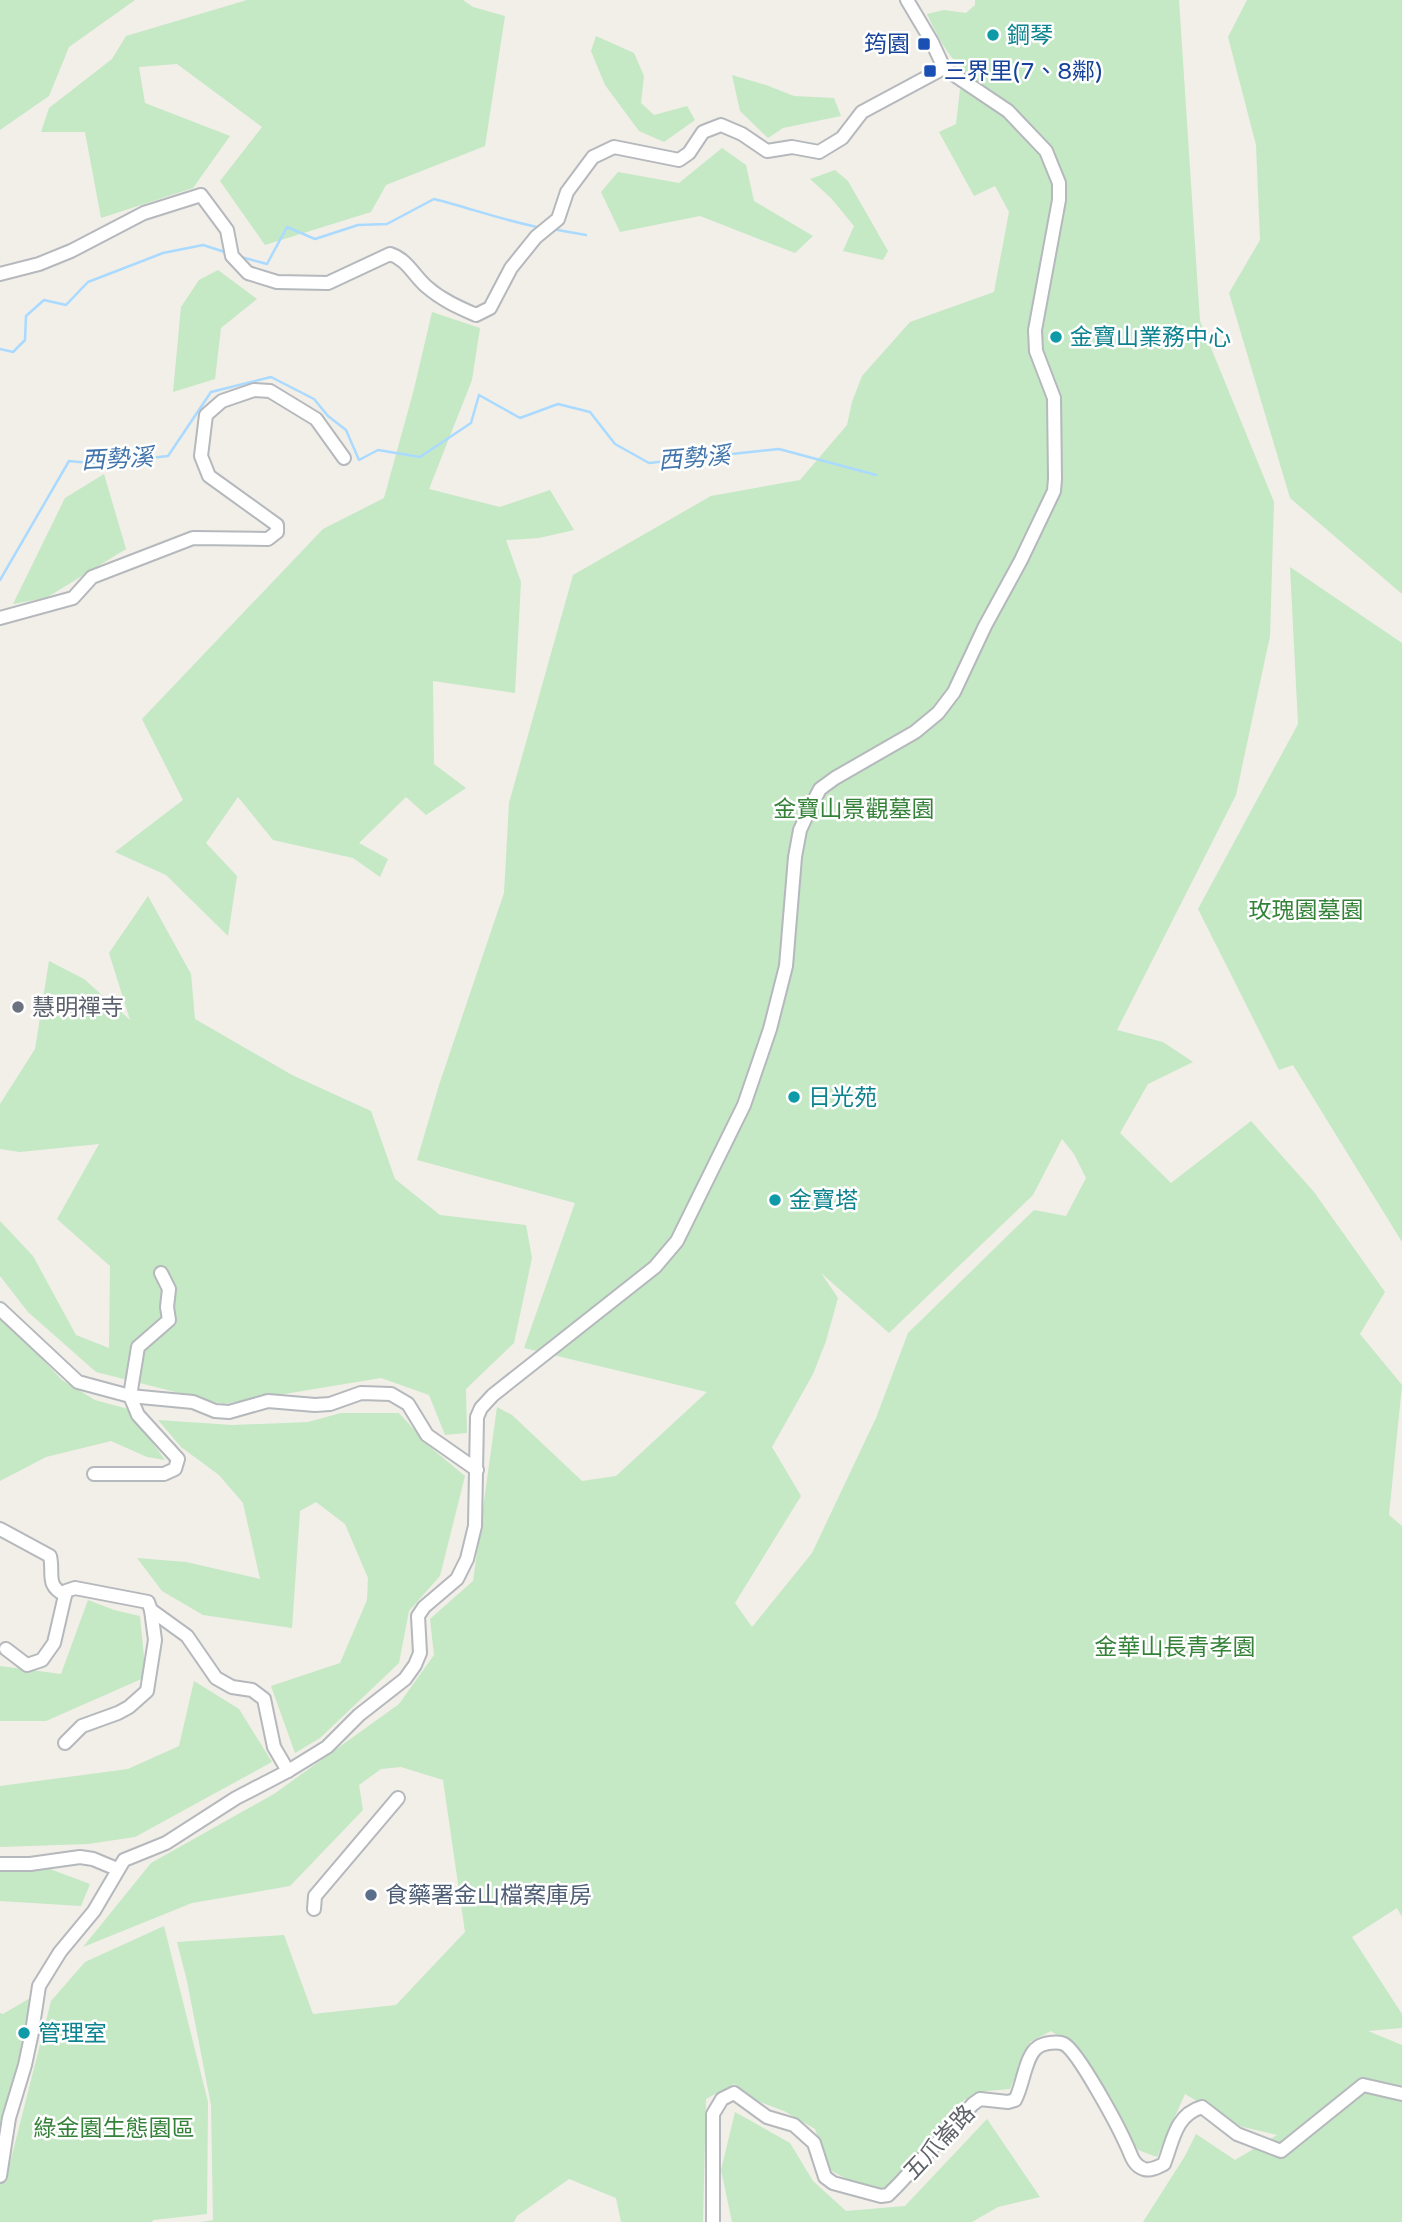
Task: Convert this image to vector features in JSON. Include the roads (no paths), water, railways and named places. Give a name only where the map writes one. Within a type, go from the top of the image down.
[{"type":"street","points":[[0,2176],[11,2108],[33,2032],[39,1986],[60,1952],[94,1911],[124,1860],[166,1843],[236,1798],[327,1747],[359,1715],[405,1679],[415,1665],[420,1653],[418,1616],[424,1607],[457,1579],[467,1559],[475,1526],[477,1417],[481,1408],[493,1395],[655,1267],[677,1241],[744,1105],[770,1029],[786,966],[795,857],[800,830],[810,806],[820,789],[835,778],[915,732],[938,713],[954,692],[1054,491],[1054,398],[1036,351],[1035,330],[1059,200],[1059,183],[1046,151],[1007,111],[944,68],[907,0]]},
{"type":"street","points":[[0,274],[39,264],[71,251],[144,213],[201,195],[226,230],[232,256],[248,273],[277,282],[328,283],[390,254],[399,257],[426,286],[446,302],[476,315],[490,308],[512,268],[536,237],[558,219],[567,192],[593,157],[614,147],[678,160],[689,153],[703,132],[721,125],[742,134],[767,150],[792,147],[819,152],[842,138],[862,112],[944,68]]},
{"type":"street","points":[[0,618],[73,598],[92,578],[193,538],[268,539],[277,532],[277,525],[209,476],[201,456],[206,415],[222,401],[254,390],[271,391],[316,419],[344,458]]},
{"type":"street","points":[[94,1474],[164,1474],[175,1469],[178,1459],[138,1415],[130,1396],[138,1347],[169,1321],[169,1289],[162,1273]]},
{"type":"street","points":[[0,1309],[79,1382],[130,1396],[193,1402],[215,1411],[229,1412],[268,1401],[315,1405],[331,1404],[361,1393],[391,1394],[408,1404],[427,1435],[478,1470]]},
{"type":"street","points":[[0,1529],[50,1556],[51,1582],[55,1590],[65,1595]]},
{"type":"street","points":[[6,1649],[27,1665],[42,1660],[54,1643],[66,1591],[75,1588],[148,1602],[155,1640],[147,1691],[118,1713],[82,1726],[65,1744]]},
{"type":"street","points":[[151,1610],[187,1636],[216,1678],[232,1687],[253,1690],[264,1699],[274,1747],[288,1771]]},
{"type":"street","points":[[314,1909],[315,1896],[398,1798]]},
{"type":"street","points":[[0,1864],[30,1864],[80,1857],[93,1859],[117,1869]]},
{"type":"street","name":"五爪崙路","points":[[713,2222],[713,2113],[722,2099],[734,2093],[767,2117],[794,2125],[814,2143],[825,2177],[833,2183],[881,2196],[888,2194],[898,2185],[980,2099],[1008,2102],[1015,2100],[1021,2091],[1029,2058],[1037,2047],[1053,2043],[1063,2044],[1070,2050],[1100,2094],[1133,2161],[1144,2169],[1156,2169],[1164,2164],[1173,2134],[1181,2121],[1192,2110],[1202,2107],[1237,2134],[1281,2151],[1363,2085],[1402,2094]]},
{"type":"waterway","points":[[241,257],[267,264],[287,227],[315,239],[358,225],[387,224],[434,199],[542,228]]},
{"type":"waterway","points":[[552,229],[586,235]]},
{"type":"waterway","points":[[0,349],[13,352],[25,340],[26,316],[44,300],[66,305],[88,282],[163,253],[203,245],[228,253]]},
{"type":"waterway","name":"西勢溪","points":[[0,580],[69,461],[99,464],[168,456],[211,392],[271,377],[314,399],[328,416],[346,430],[359,460],[378,450],[420,457],[471,423],[479,395],[520,418],[558,404],[590,412],[615,444],[649,463],[779,449],[876,475]]},
{"type":"place","name":"鋼琴","points":[[993,35]]},
{"type":"place","name":"筠園","points":[[924,44]]},
{"type":"place","name":"三界里(7、8鄰)","points":[[930,71]]},
{"type":"place","name":"金寶山業務中心","points":[[1056,337]]},
{"type":"place","name":"慧明禪寺","points":[[18,1007]]},
{"type":"place","name":"日光苑","points":[[794,1097]]},
{"type":"place","name":"金寶塔","points":[[775,1200]]},
{"type":"place","name":"食藥署金山檔案庫房","points":[[371,1895]]},
{"type":"place","name":"管理室","points":[[24,2033]]},
{"type":"park label","name":"金寶山景觀墓園","points":[[854,809]]},
{"type":"park label","name":"玫瑰園墓園","points":[[1306,910]]},
{"type":"park label","name":"金華山長青孝園","points":[[1175,1647]]},
{"type":"park label","name":"綠金園生態園區","points":[[114,2128]]}]
